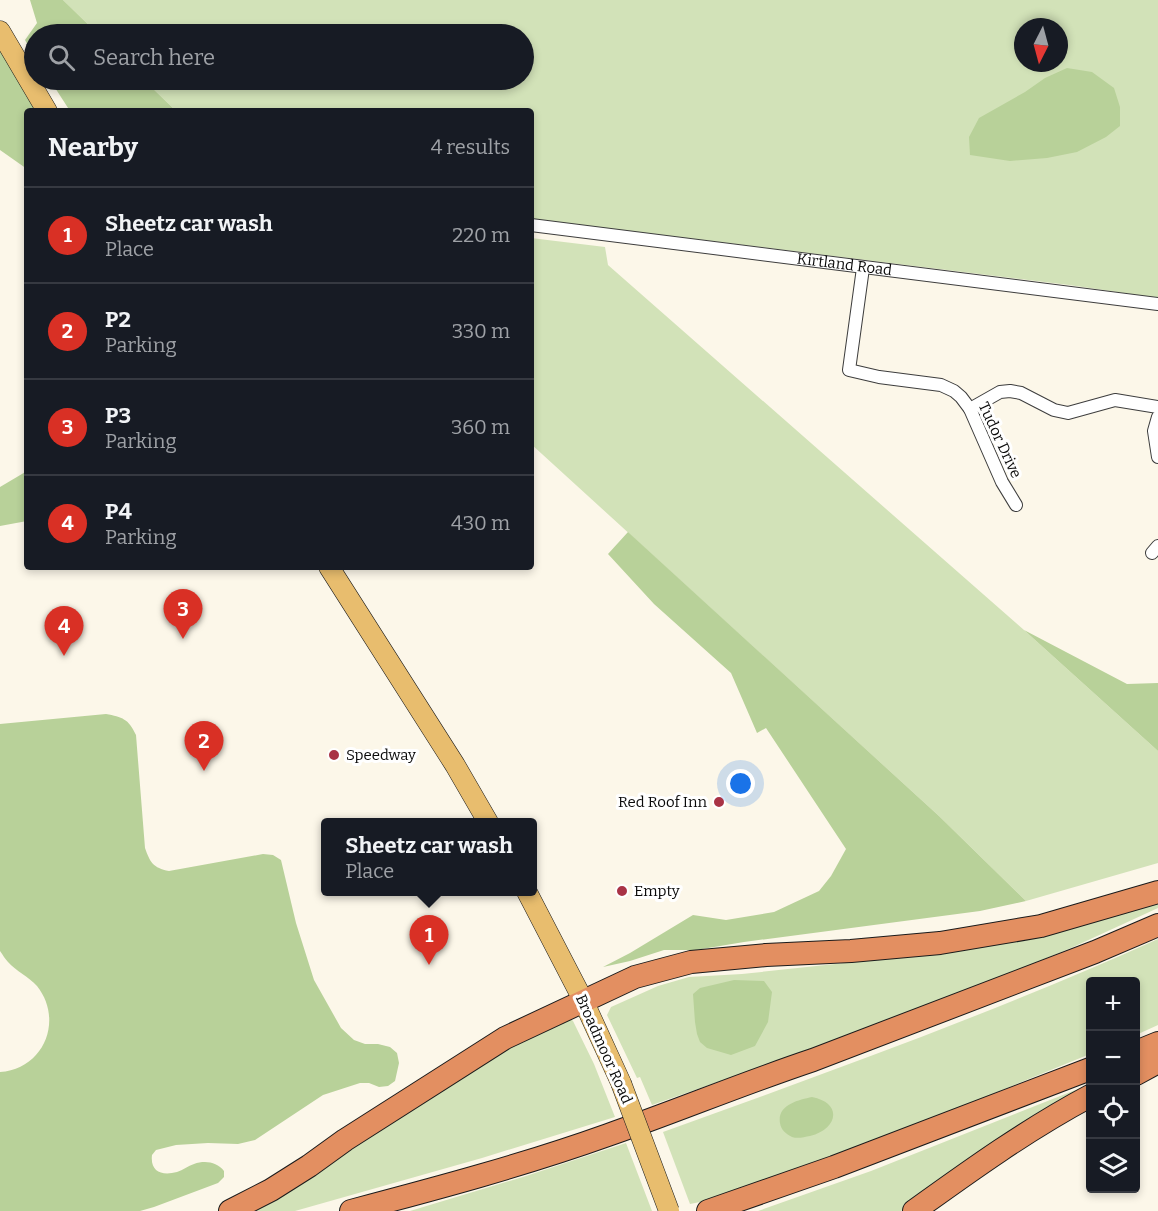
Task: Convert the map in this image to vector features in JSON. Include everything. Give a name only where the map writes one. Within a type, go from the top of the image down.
[{"type":"highway","points":[[230,1211],[271,1190],[505,1038],[635,977],[691,962],[940,943],[1041,926],[1158,892]]},
{"type":"highway","points":[[351,1211],[459,1182],[608,1136],[824,1056],[1095,952],[1158,925]]},
{"type":"highway","points":[[1140,1050],[1158,1043]]},
{"type":"highway","points":[[1140,1072],[1158,1062]]},
{"type":"highway","points":[[708,1211],[834,1167],[1086,1071]]},
{"type":"highway","points":[[914,1211],[986,1160],[1086,1098]]},
{"type":"main road","points":[[0,31],[24,72]]},
{"type":"main road","points":[[35,90],[45,108]]},
{"type":"main road","points":[[331,570],[455,765],[486,818]]},
{"type":"main road","name":"Broadmoor Road","points":[[530,896],[583,1000],[621,1083],[669,1211]]},
{"type":"street","name":"Kirtland Road","points":[[534,225],[1158,304]]},
{"type":"street","name":"Tudor Drive","points":[[863,268],[849,370],[879,377],[941,385],[954,391],[970,409],[1002,482],[1016,504]]},
{"type":"street","points":[[970,409],[999,392],[1010,391],[1021,393],[1054,410],[1068,412],[1115,400],[1158,407]]},
{"type":"street","points":[[1158,417],[1154,431],[1158,457]]},
{"type":"green space","points":[[30,0],[63,0],[88,24],[36,24]]},
{"type":"green space","points":[[63,0],[1158,0],[1158,298],[534,219],[534,108],[173,108],[154,90],[534,90],[534,24],[88,24]]},
{"type":"green space","points":[[0,44],[35,108],[24,108],[24,167],[0,150]]},
{"type":"green space","points":[[1068,68],[1092,72],[1114,88],[1120,107],[1120,126],[1106,137],[1077,152],[1047,158],[1010,161],[970,155],[969,137],[979,118],[1058,72],[1068,72]]},
{"type":"green space","points":[[56,90],[154,90],[173,108],[68,108]]},
{"type":"green space","points":[[534,238],[605,247],[608,265],[1024,630],[1158,751],[1158,863],[1026,901],[939,816],[534,447]]},
{"type":"green space","points":[[24,473],[24,522],[0,526],[0,487]]},
{"type":"green space","points":[[628,532],[939,816],[1026,901],[980,911],[696,950],[664,950],[603,967],[693,915],[726,920],[774,912],[819,891],[831,876],[846,849],[766,728],[757,733],[731,673],[654,604],[608,554]]},
{"type":"green space","points":[[1024,630],[1127,684],[1158,683],[1158,751]]},
{"type":"green space","points":[[106,714],[124,720],[131,725],[136,735],[145,848],[153,864],[169,871],[263,854],[273,855],[281,860],[296,923],[314,980],[341,1028],[354,1040],[365,1044],[390,1047],[397,1053],[399,1063],[395,1081],[388,1086],[379,1087],[369,1083],[360,1083],[323,1095],[255,1140],[238,1144],[176,1145],[156,1150],[152,1155],[153,1165],[162,1173],[172,1173],[206,1162],[221,1168],[224,1171],[224,1177],[218,1183],[154,1207],[140,1211],[0,1211],[0,1072],[15,1069],[28,1062],[38,1052],[45,1041],[49,1027],[49,1013],[45,999],[37,986],[11,965],[0,951],[0,724]]},
{"type":"green space","points":[[1158,901],[1158,908],[1071,948],[934,1004],[734,1079],[732,1077],[652,1105],[607,1015],[611,1007],[658,986],[689,977],[742,974],[873,960]]},
{"type":"green space","points":[[1158,939],[1158,1025],[1140,1033],[1140,977],[1086,977],[1086,1056],[842,1152],[764,1181],[690,1204],[663,1132],[850,1064],[1097,966]]},
{"type":"green space","points":[[734,980],[764,981],[772,992],[768,1022],[755,1046],[731,1055],[707,1048],[700,1042],[695,1022],[693,994],[700,988]]},
{"type":"green space","points":[[568,1017],[573,1021],[594,1064],[615,1117],[482,1158],[295,1211],[241,1211],[473,1065]]},
{"type":"green space","points":[[1078,1089],[1080,1094],[901,1211],[758,1211],[871,1171]]},
{"type":"green space","points":[[812,1097],[829,1105],[833,1116],[831,1122],[819,1133],[810,1136],[796,1138],[784,1132],[780,1117],[785,1108],[790,1104]]},
{"type":"green space","points":[[626,1143],[652,1211],[410,1211],[526,1176]]},
{"type":"place","name":"P3","points":[[183,639]]},
{"type":"place","name":"P4","points":[[64,656]]},
{"type":"place","name":"Speedway","points":[[334,755]]},
{"type":"place","name":"P2","points":[[204,771]]},
{"type":"place","name":"Red Roof Inn","points":[[719,802]]},
{"type":"place","name":"Empty","points":[[622,891]]},
{"type":"place","name":"Sheetz car wash","points":[[429,965]]}]
